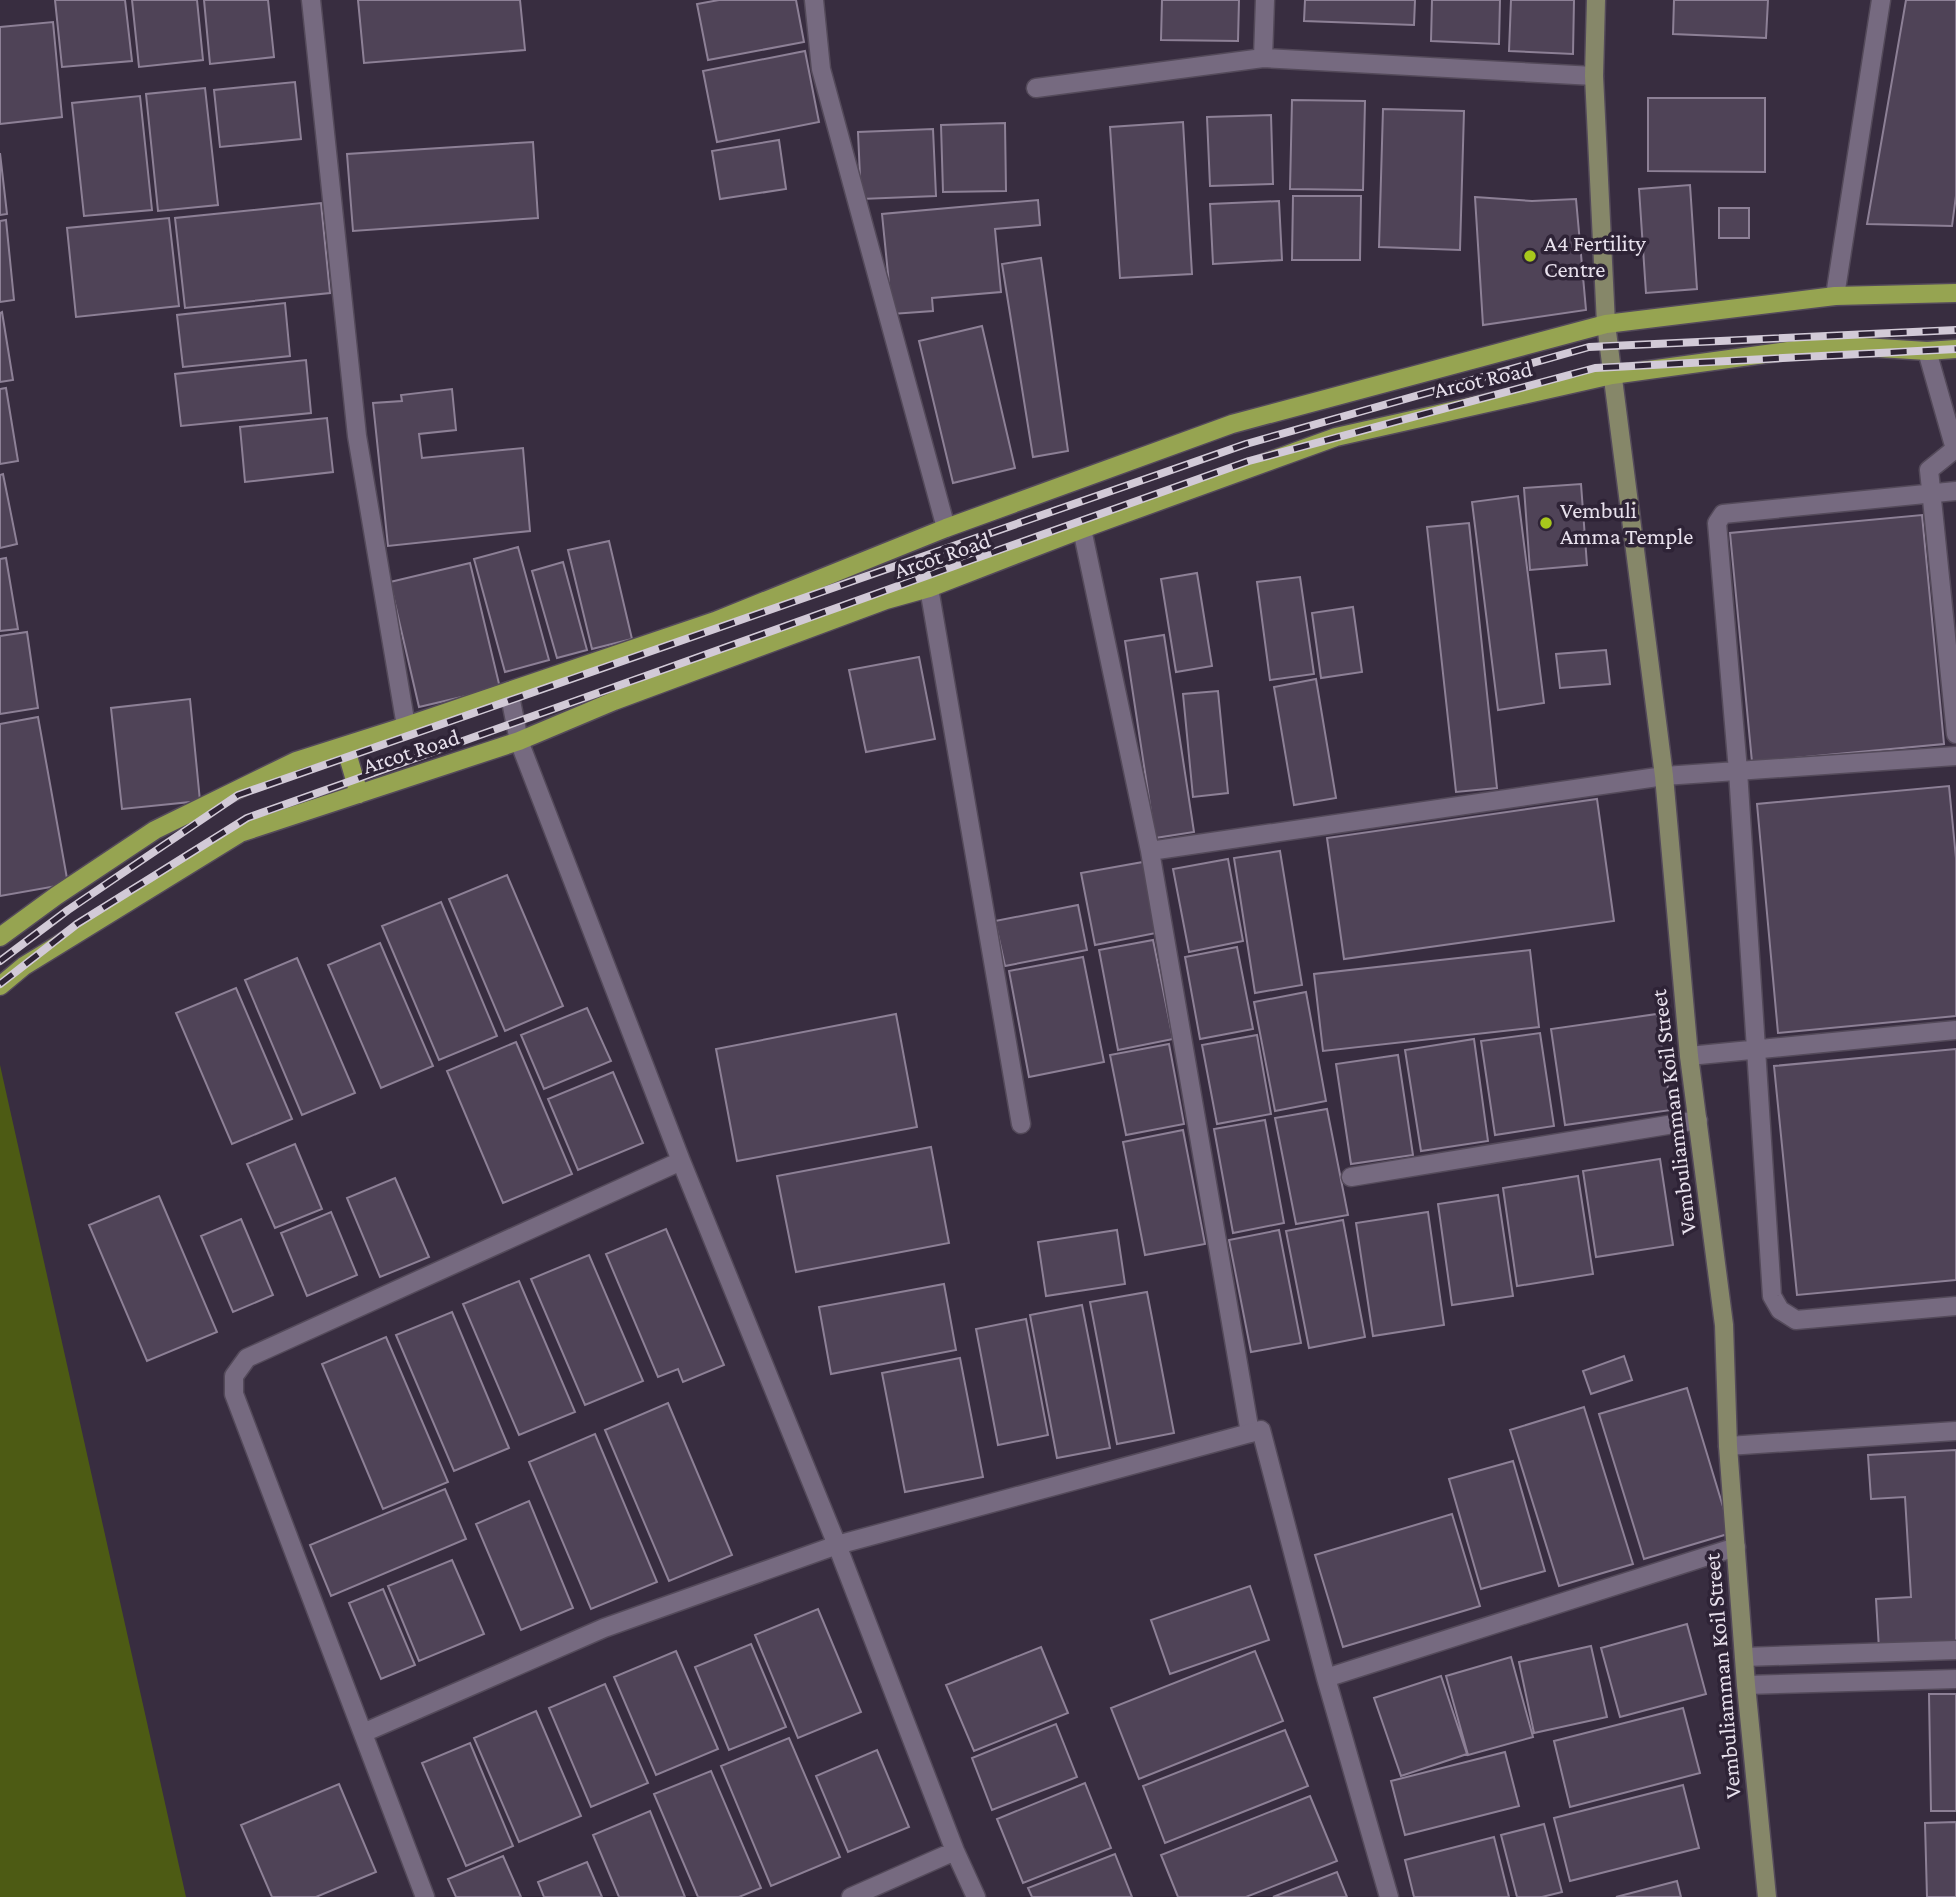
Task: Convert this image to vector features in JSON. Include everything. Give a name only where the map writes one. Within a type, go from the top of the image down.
[{"type":"main road","name":"Arcot Road","points":[[0,937],[155,830],[296,761],[715,621],[946,528],[1232,424],[1606,324],[1835,296],[1956,293]]},
{"type":"main road","name":"Arcot Road","points":[[0,986],[24,966],[240,833],[519,741],[614,701],[1336,437],[1612,375],[1831,345],[1927,351],[1956,349]]},
{"type":"main road","points":[[345,746],[359,794]]},
{"type":"street","points":[[311,0],[357,436],[406,726]]},
{"type":"street","points":[[814,0],[821,69],[946,528]]},
{"type":"street","points":[[1263,58],[1265,0]]},
{"type":"street","name":"Vembuliamman Koil Street","points":[[1596,0],[1594,76],[1606,324],[1664,776],[1689,1056],[1724,1325],[1728,1446],[1746,1685],[1767,1897]]},
{"type":"street","points":[[1835,296],[1881,0]]},
{"type":"street","points":[[1036,88],[1263,58],[1594,76]]},
{"type":"street","points":[[1927,351],[1956,449],[1928,470],[1956,734]]},
{"type":"street","points":[[1956,491],[1723,514],[1717,523],[1738,771],[1773,1296],[1780,1310],[1796,1320],[1956,1306]]},
{"type":"street","points":[[1082,529],[1150,851],[1250,1433]]},
{"type":"street","points":[[929,588],[1021,1124]]},
{"type":"street","points":[[509,691],[519,741],[681,1161],[837,1545],[955,1851],[976,1897]]},
{"type":"street","points":[[1150,851],[1664,776],[1956,756]]},
{"type":"street","points":[[1689,1056],[1956,1030]]},
{"type":"street","points":[[1350,1177],[1698,1120]]},
{"type":"street","points":[[425,1897],[234,1394],[234,1376],[247,1359],[681,1161]]},
{"type":"street","points":[[363,1733],[604,1628],[837,1545],[1261,1430],[1326,1678],[1390,1897]]},
{"type":"street","points":[[1728,1446],[1956,1432]]},
{"type":"street","points":[[1326,1678],[1736,1547]]},
{"type":"street","points":[[1744,1657],[1956,1650]]},
{"type":"street","points":[[1746,1685],[1956,1679]]},
{"type":"street","points":[[851,1897],[955,1851]]},
{"type":"green space","points":[[0,1065],[186,1897],[0,1897]]},
{"type":"building","points":[[55,0],[125,0],[132,61],[62,67]]},
{"type":"building","points":[[132,0],[197,0],[203,60],[139,67]]},
{"type":"building","points":[[204,0],[268,0],[274,57],[210,64]]},
{"type":"building","points":[[358,0],[520,0],[525,50],[364,63]]},
{"type":"building","points":[[719,0],[796,0],[804,42],[708,60],[697,4]]},
{"type":"building","points":[[1162,0],[1239,0],[1238,41],[1161,40]]},
{"type":"building","points":[[1305,0],[1415,0],[1414,25],[1304,21]]},
{"type":"building","points":[[1432,0],[1500,0],[1499,44],[1431,41]]},
{"type":"building","points":[[1511,0],[1574,0],[1573,54],[1509,51]]},
{"type":"building","points":[[1674,0],[1768,0],[1766,38],[1673,34]]},
{"type":"building","points":[[1906,0],[1956,0],[1956,196],[1952,226],[1867,224]]},
{"type":"building","points":[[53,22],[62,117],[0,124],[0,27]]},
{"type":"building","points":[[805,51],[819,122],[717,142],[703,71]]},
{"type":"building","points":[[295,82],[301,139],[220,147],[214,90]]},
{"type":"building","points":[[205,88],[218,205],[158,211],[146,94]]},
{"type":"building","points":[[140,96],[152,210],[84,216],[72,103]]},
{"type":"building","points":[[1648,98],[1765,98],[1765,172],[1648,171]]},
{"type":"building","points":[[1292,100],[1365,101],[1363,190],[1290,189]]},
{"type":"building","points":[[1383,109],[1464,111],[1460,250],[1379,247]]},
{"type":"building","points":[[1271,115],[1273,184],[1210,186],[1207,117]]},
{"type":"building","points":[[1183,122],[1192,274],[1120,278],[1110,127]]},
{"type":"building","points":[[1005,123],[1006,191],[943,192],[941,125]]},
{"type":"building","points":[[933,129],[936,196],[861,199],[858,132]]},
{"type":"building","points":[[779,140],[786,189],[720,199],[712,151]]},
{"type":"building","points":[[533,142],[538,218],[353,231],[347,154]]},
{"type":"building","points":[[0,153],[7,214],[0,215]]},
{"type":"building","points":[[1690,185],[1697,289],[1646,293],[1639,189]]},
{"type":"building","points":[[1293,196],[1361,196],[1360,260],[1292,260]]},
{"type":"building","name":"A4 Fertility Centre","points":[[1475,197],[1532,201],[1576,199],[1586,310],[1483,325]]},
{"type":"building","points":[[1038,200],[1040,225],[995,229],[1001,292],[932,298],[933,311],[892,314],[882,214]]},
{"type":"building","points":[[1279,201],[1282,260],[1213,264],[1210,204]]},
{"type":"building","points":[[321,203],[330,293],[185,308],[175,218]]},
{"type":"building","points":[[1719,208],[1749,208],[1749,238],[1719,238]]},
{"type":"building","points":[[169,218],[179,306],[76,317],[67,228]]},
{"type":"building","points":[[6,220],[14,300],[0,302],[0,221]]},
{"type":"building","points":[[1041,258],[1068,451],[1033,457],[1002,264]]},
{"type":"building","points":[[285,303],[290,356],[183,367],[177,315]]},
{"type":"building","points":[[2,312],[13,380],[0,382],[0,313]]},
{"type":"building","points":[[982,326],[1015,468],[953,483],[919,341]]},
{"type":"building","points":[[306,360],[311,413],[181,426],[175,374]]},
{"type":"building","points":[[6,388],[18,461],[0,464],[0,389]]},
{"type":"building","points":[[452,389],[456,430],[419,434],[422,458],[523,448],[530,531],[388,546],[373,403],[402,401],[401,395]]},
{"type":"building","points":[[327,418],[333,472],[245,482],[240,427]]},
{"type":"building","points":[[3,474],[17,544],[0,548],[0,475]]},
{"type":"building","points":[[1581,484],[1587,565],[1530,570],[1524,488]]},
{"type":"building","points":[[1518,496],[1544,703],[1498,710],[1472,502]]},
{"type":"building","points":[[1922,515],[1944,744],[1752,762],[1730,533]]},
{"type":"building","points":[[1469,523],[1497,788],[1456,792],[1427,527]]},
{"type":"building","points":[[609,541],[632,639],[592,649],[568,550]]},
{"type":"building","points":[[518,547],[549,660],[505,672],[474,559]]},
{"type":"building","points":[[6,558],[18,629],[0,631],[0,559]]},
{"type":"building","points":[[563,562],[587,650],[557,658],[532,571]]},
{"type":"building","points":[[470,563],[500,688],[419,707],[390,582]]},
{"type":"building","points":[[1197,573],[1212,666],[1176,672],[1161,579]]},
{"type":"building","points":[[1300,577],[1314,674],[1270,680],[1257,582]]},
{"type":"building","points":[[1353,607],[1362,672],[1321,678],[1312,613]]},
{"type":"building","points":[[27,632],[38,708],[0,714],[0,636]]},
{"type":"building","points":[[1164,635],[1194,832],[1155,838],[1125,641]]},
{"type":"building","points":[[1606,650],[1610,684],[1560,688],[1556,654]]},
{"type":"building","points":[[919,657],[935,739],[866,752],[849,670]]},
{"type":"building","points":[[1316,679],[1336,798],[1294,805],[1274,687]]},
{"type":"building","points":[[1218,691],[1228,793],[1193,797],[1183,694]]},
{"type":"building","points":[[190,699],[200,801],[122,809],[111,708]]},
{"type":"building","points":[[38,717],[68,884],[0,896],[0,724]]},
{"type":"building","points":[[1949,786],[1956,858],[1956,1016],[1778,1033],[1757,804]]},
{"type":"building","points":[[1597,799],[1614,921],[1344,959],[1327,838]]},
{"type":"building","points":[[1280,851],[1302,985],[1255,993],[1234,858]]},
{"type":"building","points":[[1228,859],[1243,941],[1189,952],[1173,869]]},
{"type":"building","points":[[1143,862],[1156,933],[1095,945],[1081,873]]},
{"type":"building","points":[[507,875],[563,1006],[505,1031],[449,899]]},
{"type":"building","points":[[441,902],[497,1036],[439,1060],[382,926]]},
{"type":"building","points":[[1078,905],[1087,950],[1005,966],[995,921]]},
{"type":"building","points":[[1153,940],[1173,1039],[1118,1050],[1099,950]]},
{"type":"building","points":[[380,943],[433,1066],[381,1088],[328,965]]},
{"type":"building","points":[[1237,947],[1253,1029],[1200,1039],[1185,957]]},
{"type":"building","points":[[1530,950],[1539,1027],[1323,1051],[1314,974]]},
{"type":"building","points":[[1083,957],[1104,1062],[1029,1077],[1009,971]]},
{"type":"building","points":[[297,958],[355,1093],[302,1115],[245,980]]},
{"type":"building","points":[[236,988],[292,1119],[232,1144],[176,1013]]},
{"type":"building","points":[[1306,992],[1326,1101],[1275,1111],[1254,1002]]},
{"type":"building","points":[[587,1008],[611,1061],[544,1089],[521,1035]]},
{"type":"building","points":[[896,1014],[917,1127],[737,1161],[716,1049]]},
{"type":"building","points":[[1657,1014],[1671,1110],[1565,1125],[1551,1029]]},
{"type":"building","points":[[1540,1033],[1554,1126],[1495,1135],[1481,1041]]},
{"type":"building","points":[[1257,1035],[1271,1114],[1217,1124],[1202,1045]]},
{"type":"building","points":[[1474,1039],[1488,1141],[1421,1151],[1405,1050]]},
{"type":"building","points":[[516,1042],[572,1174],[503,1203],[447,1071]]},
{"type":"building","points":[[1169,1044],[1184,1124],[1126,1135],[1110,1055]]},
{"type":"building","points":[[1956,1049],[1956,1280],[1797,1295],[1774,1066]]},
{"type":"building","points":[[1398,1055],[1413,1155],[1351,1164],[1336,1064]]},
{"type":"building","points":[[613,1072],[643,1143],[578,1170],[548,1099]]},
{"type":"building","points":[[1327,1109],[1348,1215],[1296,1224],[1275,1118]]},
{"type":"building","points":[[1265,1120],[1284,1223],[1233,1233],[1214,1129]]},
{"type":"building","points":[[1183,1130],[1205,1244],[1145,1255],[1123,1142]]},
{"type":"building","points":[[295,1144],[322,1209],[275,1228],[247,1164]]},
{"type":"building","points":[[931,1147],[949,1243],[796,1272],[777,1176]]},
{"type":"building","points":[[1660,1159],[1673,1245],[1596,1257],[1583,1171]]},
{"type":"building","points":[[1578,1176],[1593,1274],[1517,1286],[1503,1188]]},
{"type":"building","points":[[395,1178],[429,1257],[380,1277],[347,1198]]},
{"type":"building","points":[[1498,1195],[1513,1296],[1452,1305],[1438,1204]]},
{"type":"building","points":[[159,1196],[217,1332],[147,1361],[89,1225]]},
{"type":"building","points":[[331,1212],[357,1275],[307,1296],[281,1233]]},
{"type":"building","points":[[1428,1212],[1444,1325],[1373,1336],[1356,1223]]},
{"type":"building","points":[[241,1219],[273,1295],[233,1312],[201,1236]]},
{"type":"building","points":[[1343,1220],[1365,1337],[1309,1348],[1286,1231]]},
{"type":"building","points":[[666,1229],[724,1365],[683,1382],[678,1369],[658,1377],[606,1254]]},
{"type":"building","points":[[1117,1230],[1125,1284],[1046,1296],[1038,1242]]},
{"type":"building","points":[[1279,1230],[1301,1343],[1251,1352],[1229,1240]]},
{"type":"building","points":[[589,1255],[643,1381],[585,1405],[531,1279]]},
{"type":"building","points":[[519,1281],[575,1412],[519,1435],[463,1304]]},
{"type":"building","points":[[944,1284],[956,1350],[831,1374],[819,1307]]},
{"type":"building","points":[[1147,1292],[1174,1433],[1117,1444],[1090,1302]]},
{"type":"building","points":[[1082,1305],[1110,1448],[1057,1458],[1030,1315]]},
{"type":"building","points":[[452,1312],[509,1448],[454,1471],[396,1335]]},
{"type":"building","points":[[1026,1319],[1048,1435],[998,1445],[976,1329]]},
{"type":"building","points":[[386,1337],[448,1482],[383,1509],[322,1364]]},
{"type":"building","points":[[1624,1356],[1632,1380],[1591,1394],[1583,1371]]},
{"type":"building","points":[[960,1358],[983,1477],[905,1492],[882,1373]]},
{"type":"building","points":[[1687,1388],[1731,1533],[1644,1559],[1599,1414]]},
{"type":"building","points":[[668,1403],[732,1555],[669,1581],[605,1430]]},
{"type":"building","points":[[1584,1407],[1633,1564],[1559,1586],[1510,1430]]},
{"type":"building","points":[[595,1434],[657,1582],[591,1609],[529,1462]]},
{"type":"building","points":[[1956,1450],[1956,1644],[1879,1649],[1876,1599],[1911,1597],[1905,1497],[1871,1499],[1868,1455]]},
{"type":"building","points":[[1513,1461],[1545,1571],[1481,1589],[1449,1479]]},
{"type":"building","points":[[445,1489],[466,1539],[331,1596],[310,1545]]},
{"type":"building","points":[[529,1501],[573,1608],[521,1630],[476,1524]]},
{"type":"building","points":[[1452,1514],[1480,1606],[1343,1647],[1315,1555]]},
{"type":"building","points":[[452,1560],[484,1634],[419,1661],[388,1586]]},
{"type":"building","points":[[1250,1586],[1269,1640],[1170,1674],[1151,1620]]},
{"type":"building","points":[[383,1589],[415,1665],[381,1679],[349,1603]]},
{"type":"building","points":[[818,1609],[861,1712],[798,1738],[755,1635]]},
{"type":"building","points":[[1687,1624],[1706,1694],[1620,1717],[1601,1648]]},
{"type":"building","points":[[751,1644],[786,1727],[729,1750],[695,1667]]},
{"type":"building","points":[[1591,1646],[1607,1717],[1534,1733],[1519,1662]]},
{"type":"building","points":[[1041,1647],[1068,1713],[974,1751],[946,1685]]},
{"type":"building","points":[[676,1651],[718,1749],[656,1775],[614,1677]]},
{"type":"building","points":[[1255,1651],[1283,1721],[1139,1779],[1111,1708]]},
{"type":"building","points":[[1511,1657],[1533,1737],[1468,1755],[1446,1676]]},
{"type":"building","points":[[1441,1676],[1467,1754],[1401,1776],[1374,1698]]},
{"type":"building","points":[[605,1684],[648,1783],[591,1807],[549,1708]]},
{"type":"building","points":[[1929,1694],[1956,1694],[1956,1811],[1931,1811]]},
{"type":"building","points":[[1683,1708],[1700,1773],[1570,1807],[1554,1741]]},
{"type":"building","points":[[536,1711],[581,1816],[519,1842],[474,1738]]},
{"type":"building","points":[[1056,1724],[1077,1777],[992,1810],[972,1758]]},
{"type":"building","points":[[1285,1730],[1308,1786],[1165,1843],[1143,1786]]},
{"type":"building","points":[[789,1738],[840,1857],[771,1886],[721,1766]]},
{"type":"building","points":[[470,1743],[513,1846],[466,1866],[422,1763]]},
{"type":"building","points":[[877,1750],[909,1827],[848,1852],[816,1776]]},
{"type":"building","points":[[1505,1752],[1519,1806],[1405,1835],[1391,1781]]},
{"type":"building","points":[[711,1771],[761,1888],[739,1897],[698,1897],[654,1794]]},
{"type":"building","points":[[1085,1783],[1111,1848],[1023,1883],[997,1819]]},
{"type":"building","points":[[339,1784],[376,1872],[316,1897],[272,1897],[241,1825]]},
{"type":"building","points":[[1683,1785],[1699,1848],[1570,1881],[1554,1818]]},
{"type":"building","points":[[1310,1796],[1337,1861],[1246,1897],[1178,1897],[1161,1855]]},
{"type":"building","points":[[650,1811],[685,1897],[619,1897],[593,1835]]},
{"type":"building","points":[[1956,1822],[1956,1897],[1927,1897],[1925,1823]]},
{"type":"building","points":[[1544,1824],[1562,1892],[1542,1897],[1517,1897],[1501,1835]]},
{"type":"building","points":[[1494,1837],[1509,1897],[1414,1897],[1405,1860]]},
{"type":"building","points":[[1115,1854],[1132,1897],[1032,1897],[1028,1888]]},
{"type":"building","points":[[503,1856],[521,1897],[456,1897],[448,1879]]},
{"type":"building","points":[[587,1862],[602,1897],[544,1897],[538,1882]]},
{"type":"building","points":[[1337,1872],[1347,1897],[1273,1897]]},
{"type":"building","points":[[1677,1881],[1681,1897],[1616,1897]]},
{"type":"railway","points":[[0,961],[68,910],[238,795],[1246,444],[1589,347],[1956,330]]},
{"type":"railway","points":[[0,984],[77,924],[247,818],[1249,461],[1595,368],[1956,349]]},
{"type":"place","name":"A4 Fertility Centre","points":[[1530,256]]},
{"type":"place","name":"Vembuli Amma Temple","points":[[1546,523]]}]
